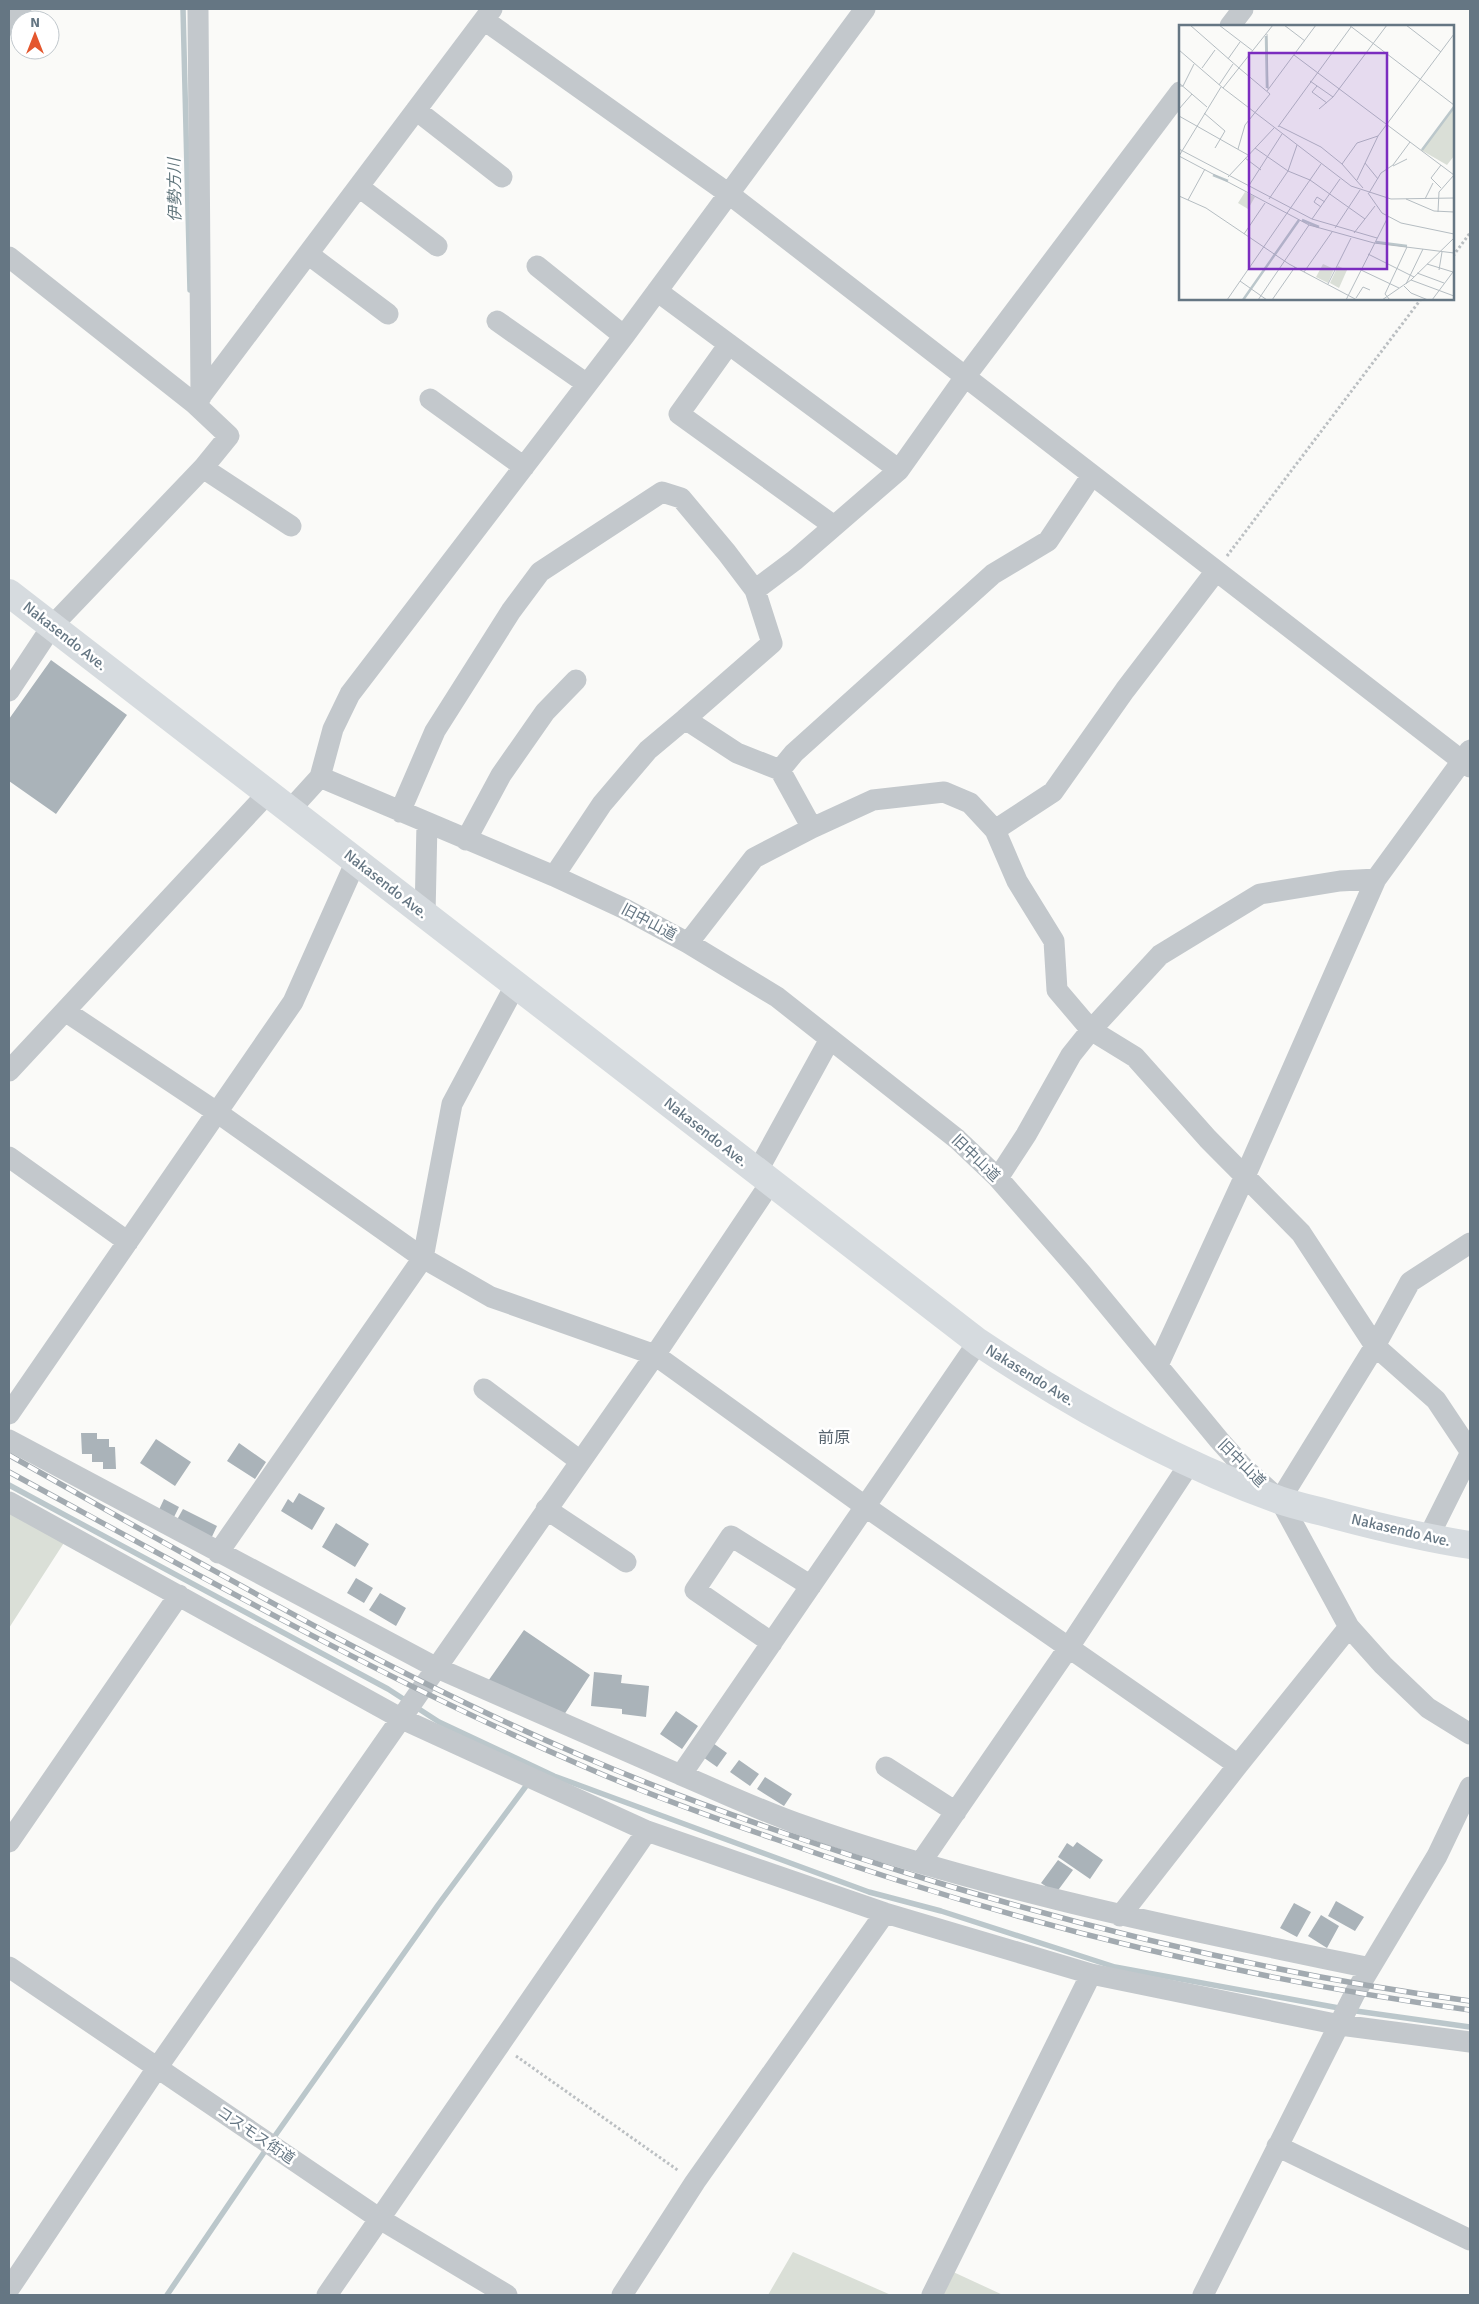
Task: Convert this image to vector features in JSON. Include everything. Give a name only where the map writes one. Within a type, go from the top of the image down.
[{"type":"highway","name":"Nakasendo Ave.","points":[[9,593],[978,1342],[1033,1379],[1097,1416],[1190,1462],[1280,1500],[1428,1538],[1470,1545]]},
{"type":"street","points":[[9,25],[21,9]]},
{"type":"street","points":[[198,9],[198,400]]},
{"type":"street","points":[[290,810],[320,776],[333,729],[350,694],[624,336],[865,9]]},
{"type":"street","points":[[1231,25],[1243,9]]},
{"type":"street","points":[[198,400],[488,14],[729,194],[1216,570],[1468,759],[1376,880],[1158,1365]]},
{"type":"street","points":[[755,590],[795,560],[898,470],[965,377],[1179,93]]},
{"type":"street","points":[[416,110],[502,176]]},
{"type":"street","points":[[359,187],[437,246]]},
{"type":"street","points":[[308,254],[388,314]]},
{"type":"street","points":[[9,257],[198,400],[229,436],[203,468],[52,626],[9,691]]},
{"type":"street","points":[[537,266],[624,336]]},
{"type":"street","points":[[657,291],[898,470]]},
{"type":"street","points":[[497,321],[587,384]]},
{"type":"street","points":[[729,344],[679,414],[834,526]]},
{"type":"street","points":[[430,399],[524,467]]},
{"type":"street","points":[[203,468],[291,526]]},
{"type":"street","points":[[780,770],[794,753],[993,574],[1048,540],[1092,475]]},
{"type":"street","points":[[400,812],[435,731],[511,611],[540,572],[662,492],[681,498],[755,590],[772,643],[648,750],[602,804],[554,876]]},
{"type":"street","points":[[995,830],[1052,792],[1216,570]]},
{"type":"street","points":[[466,840],[501,774],[545,712],[576,680]]},
{"type":"street","points":[[685,719],[737,753],[780,770],[812,828]]},
{"type":"street","name":"旧中山道","points":[[320,776],[400,812],[554,876],[625,909],[688,943],[777,997],[957,1139],[998,1178],[1082,1274],[1225,1447],[1280,1500],[1350,1627],[1383,1665],[1428,1708],[1470,1734]]},
{"type":"street","points":[[688,943],[754,858],[812,828],[873,800],[944,792],[970,803],[995,830],[1017,881],[1054,941],[1057,990],[1091,1030],[1135,1058],[1208,1139],[1301,1233],[1375,1346],[1436,1400],[1470,1453],[1428,1538]]},
{"type":"street","points":[[9,1071],[267,794]]},
{"type":"street","points":[[425,915],[427,823]]},
{"type":"street","points":[[9,1414],[292,1002],[356,861]]},
{"type":"street","points":[[998,1178],[1026,1135],[1071,1055],[1091,1030],[1160,955],[1260,894],[1340,881],[1376,880]]},
{"type":"street","points":[[218,1553],[422,1258],[452,1104],[516,984]]},
{"type":"street","points":[[65,1012],[218,1112],[422,1258],[492,1297],[655,1355],[866,1506],[1238,1765]]},
{"type":"street","points":[[9,2289],[157,2068],[655,1355],[764,1177],[830,1038]]},
{"type":"street","points":[[9,1157],[128,1242]]},
{"type":"street","points":[[1280,1500],[1375,1346],[1410,1282],[1470,1243]]},
{"type":"street","points":[[681,1775],[978,1342]]},
{"type":"street","points":[[484,1389],[580,1461]]},
{"type":"street","points":[[9,1440],[437,1668],[681,1775],[795,1822],[921,1862],[1120,1916],[1370,1968]]},
{"type":"street","points":[[921,1862],[1069,1647],[1190,1462]]},
{"type":"street","points":[[9,1502],[402,1719],[647,1832],[884,1913],[1091,1974],[1340,2025],[1470,2042]]},
{"type":"street","points":[[546,1510],[626,1562]]},
{"type":"street","points":[[772,1643],[695,1590],[731,1536],[811,1586]]},
{"type":"street","points":[[9,1842],[179,1595]]},
{"type":"street","points":[[1120,1916],[1238,1765],[1350,1627]]},
{"type":"street","points":[[886,1767],[956,1812]]},
{"type":"street","points":[[1203,2295],[1340,2025],[1370,1968],[1437,1856],[1470,1787]]},
{"type":"street","points":[[327,2295],[647,1832]]},
{"type":"street","points":[[622,2295],[695,2182],[884,1913]]},
{"type":"street","name":"コスモス街道","points":[[9,1967],[380,2219],[493,2292]]},
{"type":"street","points":[[932,2295],[1091,1974]]},
{"type":"street","points":[[1277,2146],[1470,2240]]},
{"type":"path","points":[[1454,255],[1470,233]]},
{"type":"path","points":[[1216,570],[1420,300]]},
{"type":"path","points":[[500,2045],[695,2182]]},
{"type":"shaded area","points":[[9,1502],[69,1535],[9,1628]]},
{"type":"shaded area","points":[[793,2252],[891,2295],[768,2295]]},
{"type":"shaded area","points":[[949,2270],[1003,2295],[937,2295]]},
{"type":"building","points":[[51,660],[127,715],[56,814],[9,781],[9,719]]},
{"type":"building","points":[[81,1433],[97,1433],[97,1439],[109,1439],[109,1447],[115,1447],[116,1469],[103,1469],[103,1462],[92,1462],[92,1454],[82,1454]]},
{"type":"building","points":[[156,1439],[191,1462],[175,1486],[140,1463]]},
{"type":"building","points":[[239,1443],[266,1462],[255,1479],[227,1461]]},
{"type":"building","points":[[299,1493],[325,1508],[312,1530],[281,1511],[288,1499],[293,1503]]},
{"type":"building","points":[[164,1499],[179,1507],[172,1521],[157,1514]]},
{"type":"building","points":[[183,1509],[217,1526],[209,1543],[174,1525]]},
{"type":"building","points":[[336,1523],[369,1544],[355,1567],[322,1547]]},
{"type":"building","points":[[356,1578],[373,1588],[364,1603],[347,1593]]},
{"type":"building","points":[[380,1593],[406,1608],[396,1626],[369,1610]]},
{"type":"building","points":[[524,1630],[590,1675],[562,1718],[486,1684]]},
{"type":"building","points":[[594,1672],[622,1675],[621,1683],[649,1686],[646,1717],[622,1714],[622,1709],[591,1706]]},
{"type":"building","points":[[676,1711],[698,1726],[682,1749],[660,1734]]},
{"type":"building","points":[[710,1741],[727,1753],[717,1767],[700,1755]]},
{"type":"building","points":[[739,1760],[759,1774],[750,1786],[730,1772]]},
{"type":"building","points":[[765,1777],[792,1794],[784,1806],[757,1789]]},
{"type":"building","points":[[1077,1842],[1103,1860],[1090,1879],[1058,1857],[1067,1843],[1073,1847]]},
{"type":"building","points":[[1058,1860],[1073,1870],[1056,1893],[1041,1883]]},
{"type":"building","points":[[1336,1901],[1364,1917],[1355,1931],[1328,1916]]},
{"type":"building","points":[[1294,1903],[1311,1912],[1297,1937],[1280,1928]]},
{"type":"building","points":[[1321,1915],[1339,1926],[1327,1948],[1308,1936]]},
{"type":"waterway","name":"伊勢方川","points":[[183,9],[190,290]]},
{"type":"waterway","points":[[9,1485],[388,1689],[439,1722],[554,1776],[869,1892],[941,1911],[1115,1967],[1339,2008]]},
{"type":"waterway","points":[[272,2140],[438,1905],[529,1782]]},
{"type":"waterway","points":[[1356,2011],[1470,2027]]},
{"type":"waterway","points":[[167,2295],[267,2148]]},
{"type":"railway","points":[[9,1455],[363,1652],[508,1723],[670,1792],[848,1855],[1070,1920],[1269,1967],[1335,1980],[1470,2001]]},
{"type":"railway","points":[[9,1472],[289,1624],[431,1696],[600,1774],[650,1794],[860,1868],[1032,1920],[1206,1963],[1293,1981],[1470,2010]]},
{"type":"district","name":"前原","points":[[834,1437]]}]
